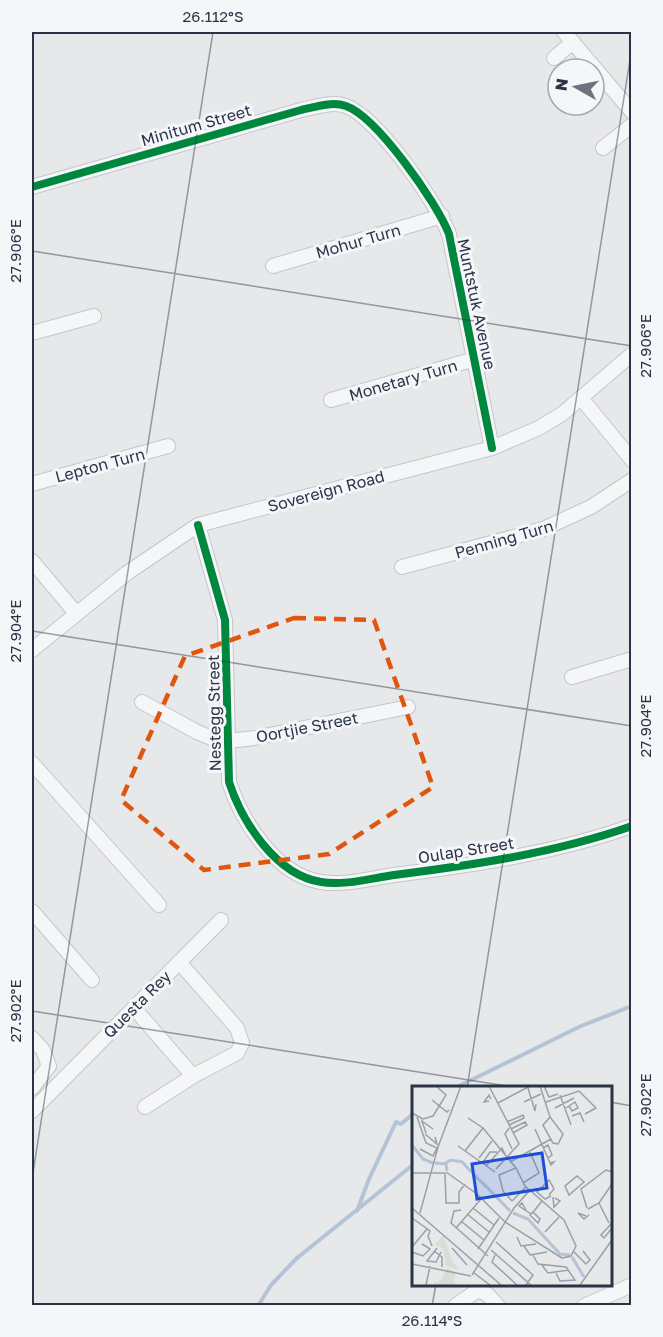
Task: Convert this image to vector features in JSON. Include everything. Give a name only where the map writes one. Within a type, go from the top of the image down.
[{"type":"street","points":[[555,57],[569,37],[632,112]]},
{"type":"street","name":"Minitum Street","points":[[32,187],[301,110],[339,104],[353,109],[367,119]]},
{"type":"street","name":"Muntstuk Avenue","points":[[367,119],[429,194],[449,234],[492,448]]},
{"type":"street","points":[[603,148],[632,125]]},
{"type":"street","name":"Mohur Turn","points":[[273,266],[442,216]]},
{"type":"street","points":[[32,333],[94,316]]},
{"type":"street","name":"Sovereign Road","points":[[32,650],[75,612],[163,547],[198,525],[492,448],[538,428],[581,398],[632,354]]},
{"type":"street","name":"Monetary Turn","points":[[331,400],[475,359]]},
{"type":"street","points":[[581,398],[632,460]]},
{"type":"street","name":"Lepton Turn","points":[[32,484],[168,446]]},
{"type":"street","name":"Penning Turn","points":[[402,567],[543,529],[591,507],[632,480]]},
{"type":"street","name":"Nestegg Street","points":[[198,525],[225,620],[229,782],[235,801],[252,831],[274,857],[302,875]]},
{"type":"street","points":[[32,561],[75,612]]},
{"type":"street","points":[[573,677],[632,659]]},
{"type":"street","name":"Oortjie Street","points":[[142,702],[197,732],[214,739],[228,741],[255,738],[408,707]]},
{"type":"street","points":[[32,763],[159,905]]},
{"type":"street","name":"Oulap Street","points":[[302,875],[321,882],[344,882],[481,864],[594,839],[632,826]]},
{"type":"street","points":[[32,911],[92,980]]},
{"type":"street","name":"Questa Rey","points":[[32,1111],[221,920]]},
{"type":"street","points":[[145,1107],[194,1076],[237,1053],[242,1043],[237,1028],[179,962]]},
{"type":"street","points":[[134,1008],[194,1076]]},
{"type":"street","points":[[32,1038],[43,1050],[49,1066],[32,1089]]},
{"type":"street","points":[[584,1305],[632,1285]]},
{"type":"street","points":[[455,1305],[478,1290],[487,1294],[498,1305]]},
{"type":"highlighted area","points":[[294,618],[374,620],[433,787],[329,854],[204,870],[121,800],[185,656]]},
{"type":"waterway","points":[[459,1086],[581,1026],[632,1006]]},
{"type":"waterway","points":[[357,1211],[369,1179],[396,1122],[401,1124],[412,1115]]},
{"type":"waterway","points":[[258,1306],[271,1285],[297,1258],[412,1166]]},
{"type":"cycle path","points":[[32,187],[318,106],[341,105],[359,113],[405,162],[432,202],[449,234],[492,448]]},
{"type":"cycle path","points":[[198,525],[225,620],[229,782],[252,829],[263,844],[289,869],[321,882],[348,882],[514,857],[574,844],[632,826]]}]
